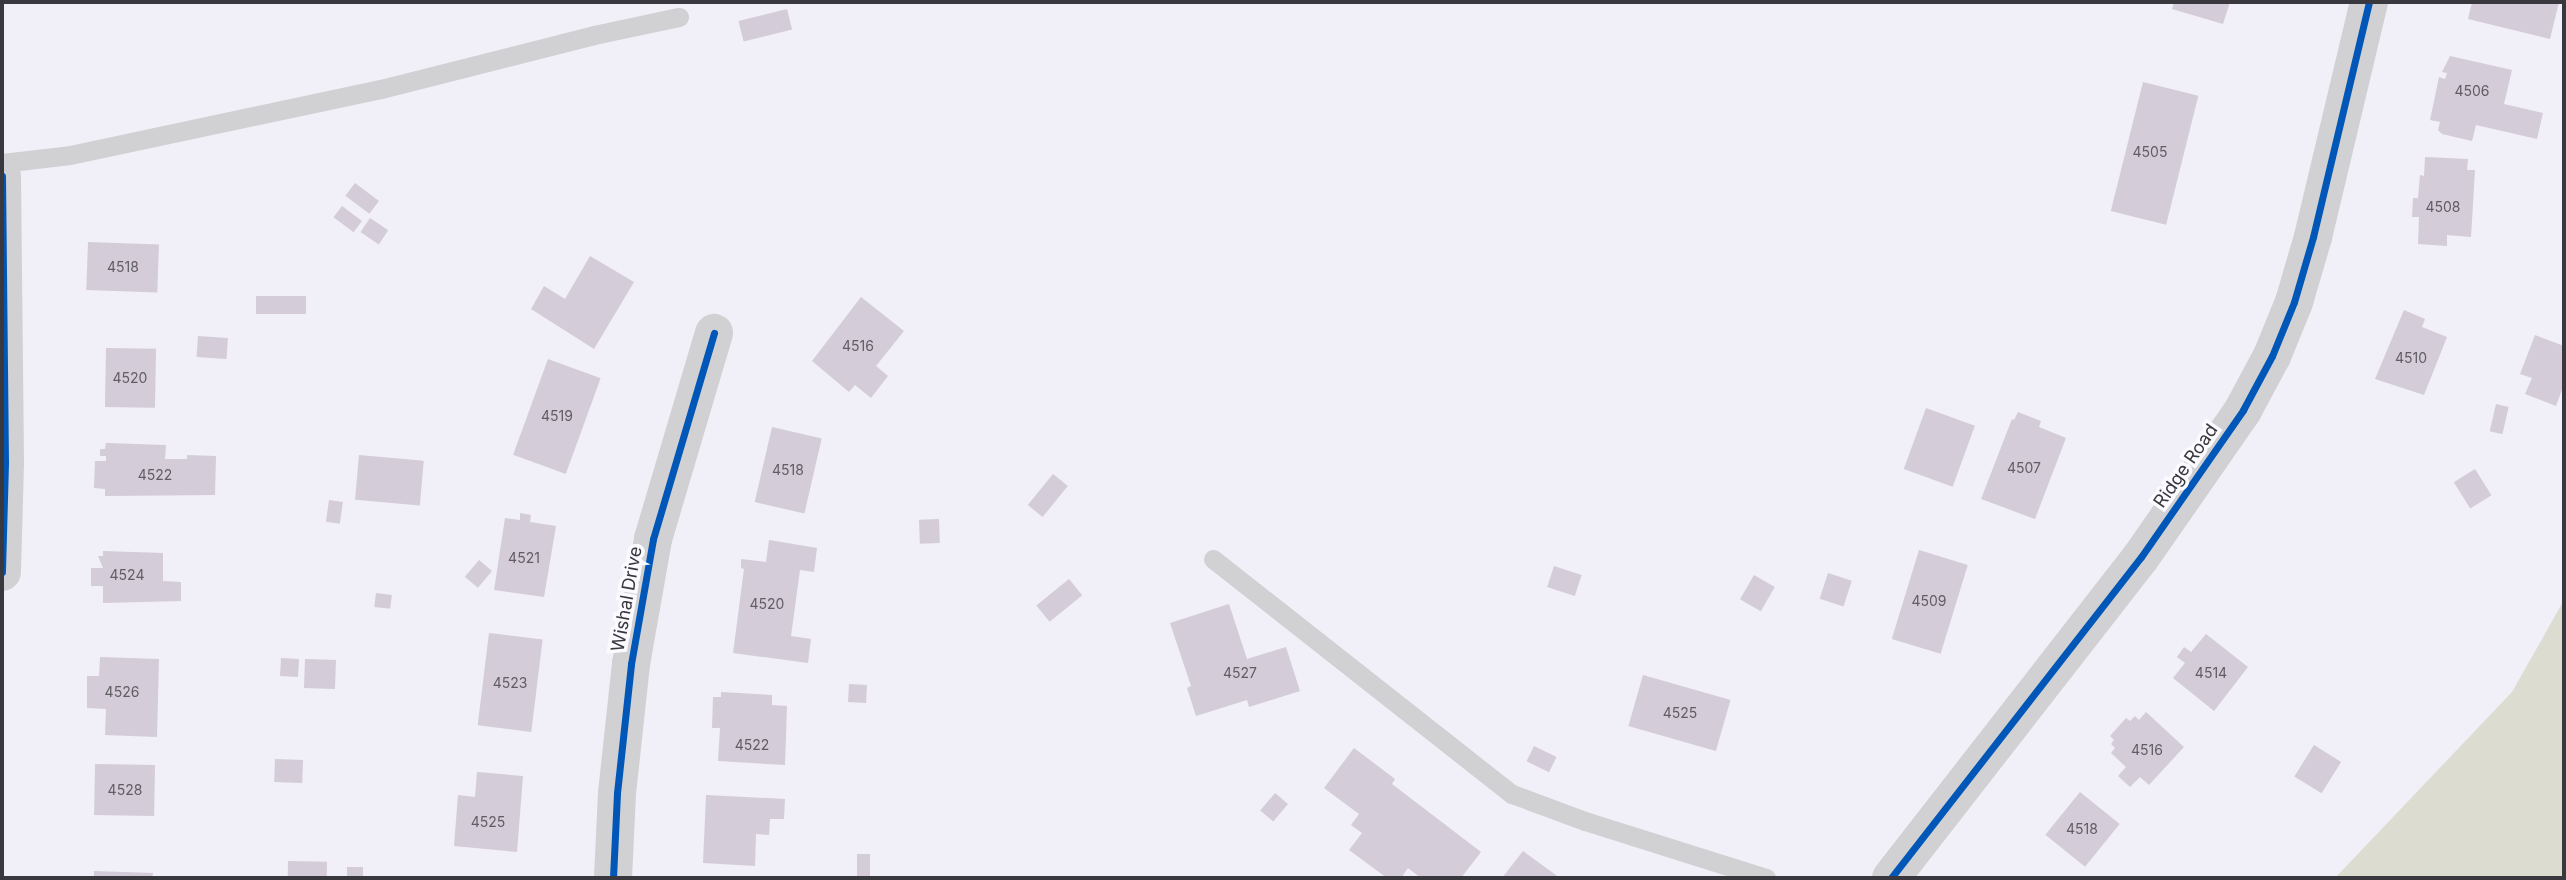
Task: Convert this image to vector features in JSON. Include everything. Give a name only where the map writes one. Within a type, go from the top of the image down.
[{"type":"street","name":"Ridge Road","points":[[1891,878],[2141,557],[2243,410],[2272,356],[2294,302],[2316,223],[2369,2]]},
{"type":"street","points":[[2,176],[2,572]]},
{"type":"street","name":"Wishal Drive","points":[[614,878],[617,793],[631,664],[653,540],[714,333]]},
{"type":"lane","points":[[2,163],[70,155],[367,92],[594,35],[679,17]]},
{"type":"lane","points":[[1213,559],[1512,794],[1585,821],[1766,878]]},
{"type":"shaded area","points":[[2564,600],[2564,878],[2335,878],[2512,692]]},
{"type":"building","points":[[2174,2],[2230,2],[2223,24],[2172,9]]},
{"type":"building","points":[[2472,2],[2559,2],[2550,39],[2468,19]]},
{"type":"building","points":[[787,9],[792,29],[744,41],[738,21]]},
{"type":"building","points":[[2450,56],[2512,70],[2504,104],[2543,113],[2537,139],[2476,125],[2472,141],[2442,134],[2438,130],[2440,122],[2430,120],[2439,77],[2445,79],[2447,73],[2442,72]]},
{"type":"building","points":[[2143,82],[2198,96],[2166,225],[2111,211]]},
{"type":"building","points":[[2425,157],[2468,159],[2467,170],[2475,170],[2471,237],[2447,235],[2447,246],[2418,244],[2419,217],[2412,217],[2413,198],[2418,198],[2420,175],[2424,176]]},
{"type":"building","points":[[355,183],[379,201],[369,214],[345,196]]},
{"type":"building","points":[[342,206],[362,221],[354,232],[334,217]]},
{"type":"building","points":[[370,218],[388,230],[379,244],[360,232]]},
{"type":"building","points":[[88,242],[159,244],[157,292],[86,290]]},
{"type":"building","points":[[590,256],[634,282],[594,349],[531,309],[544,286],[565,299]]},
{"type":"building","points":[[256,296],[306,296],[306,314],[256,314]]},
{"type":"building","points":[[861,297],[904,331],[876,366],[888,376],[871,398],[855,385],[849,392],[812,361]]},
{"type":"building","points":[[2404,310],[2425,319],[2422,327],[2447,337],[2424,395],[2375,379]]},
{"type":"building","points":[[2535,335],[2564,346],[2564,384],[2556,406],[2525,394],[2532,378],[2520,374]]},
{"type":"building","points":[[198,336],[228,338],[226,359],[197,357]]},
{"type":"building","points":[[106,348],[156,349],[155,408],[105,407]]},
{"type":"building","points":[[548,359],[601,378],[566,474],[513,455]]},
{"type":"building","points":[[2496,404],[2509,407],[2502,434],[2490,431]]},
{"type":"building","points":[[1926,408],[1975,426],[1953,487],[1904,469]]},
{"type":"building","points":[[2018,412],[2041,421],[2039,427],[2066,438],[2035,519],[1981,499],[2012,419],[2014,420]]},
{"type":"building","points":[[772,427],[822,438],[804,513],[755,502]]},
{"type":"building","points":[[106,443],[166,445],[165,459],[187,459],[187,455],[216,456],[215,495],[105,496],[105,489],[94,488],[95,461],[106,461],[106,456],[100,456],[100,449],[105,449]]},
{"type":"building","points":[[359,455],[424,461],[420,505],[355,500]]},
{"type":"building","points":[[2475,469],[2491,495],[2470,509],[2454,482]]},
{"type":"building","points":[[1053,474],[1068,486],[1043,517],[1028,505]]},
{"type":"building","points":[[329,500],[343,502],[340,524],[326,522]]},
{"type":"building","points":[[520,513],[531,515],[530,522],[556,526],[544,597],[494,590],[505,518],[520,520]]},
{"type":"building","points":[[939,519],[940,543],[920,544],[919,520]]},
{"type":"building","points":[[769,540],[817,548],[814,572],[800,570],[791,636],[811,639],[808,663],[733,653],[744,569],[741,568],[741,559],[766,562]]},
{"type":"building","points":[[1919,550],[1968,565],[1941,654],[1892,639]]},
{"type":"building","points":[[103,551],[163,553],[163,581],[181,582],[181,601],[103,603],[103,586],[91,586],[91,568],[103,568],[98,556],[103,556]]},
{"type":"building","points":[[479,560],[492,571],[478,588],[465,577]]},
{"type":"building","points":[[1554,566],[1582,575],[1575,596],[1547,587]]},
{"type":"building","points":[[1828,573],[1852,581],[1843,606],[1820,599]]},
{"type":"building","points":[[1754,575],[1775,587],[1761,611],[1740,599]]},
{"type":"building","points":[[1069,579],[1082,595],[1050,622],[1036,605]]},
{"type":"building","points":[[376,593],[392,595],[390,609],[374,607]]},
{"type":"building","points":[[1229,604],[1247,659],[1286,647],[1300,691],[1249,707],[1247,700],[1196,716],[1187,688],[1191,686],[1170,623]]},
{"type":"building","points":[[489,633],[543,640],[531,732],[478,725]]},
{"type":"building","points":[[2206,634],[2248,667],[2214,711],[2173,678],[2185,663],[2177,657],[2184,647],[2191,652]]},
{"type":"building","points":[[100,657],[159,659],[157,737],[105,735],[106,709],[87,708],[87,676],[99,676]]},
{"type":"building","points":[[281,658],[299,659],[298,677],[280,676]]},
{"type":"building","points":[[305,659],[336,660],[335,689],[304,688]]},
{"type":"building","points":[[1643,675],[1730,700],[1716,751],[1628,726]]},
{"type":"building","points":[[849,684],[867,685],[866,703],[848,702]]},
{"type":"building","points":[[721,692],[772,695],[772,705],[787,706],[785,765],[718,761],[720,728],[712,728],[713,697],[721,697]]},
{"type":"building","points":[[2146,712],[2184,747],[2149,785],[2140,777],[2130,787],[2118,776],[2126,767],[2111,753],[2115,748],[2111,744],[2114,740],[2110,736],[2126,718],[2130,721],[2135,716],[2139,720]]},
{"type":"building","points":[[2314,745],[2341,762],[2322,793],[2294,776]]},
{"type":"building","points":[[1534,746],[1556,757],[1549,772],[1527,761]]},
{"type":"building","points":[[1354,748],[1395,779],[1392,784],[1481,852],[1461,878],[1421,878],[1408,868],[1401,878],[1387,878],[1349,850],[1362,833],[1351,825],[1359,814],[1324,788]]},
{"type":"building","points":[[275,759],[303,760],[302,783],[274,782]]},
{"type":"building","points":[[95,764],[155,765],[154,816],[94,815]]},
{"type":"building","points":[[477,772],[523,776],[517,852],[454,846],[458,795],[475,797]]},
{"type":"building","points":[[2080,792],[2120,824],[2085,867],[2045,835]]},
{"type":"building","points":[[1275,793],[1288,804],[1273,822],[1260,811]]},
{"type":"building","points":[[706,795],[785,799],[784,819],[770,819],[769,835],[756,834],[755,866],[703,863]]},
{"type":"building","points":[[1523,851],[1560,878],[1502,878]]},
{"type":"building","points":[[857,854],[870,854],[870,878],[857,878]]},
{"type":"building","points":[[288,861],[327,862],[327,878],[288,878]]},
{"type":"building","points":[[347,867],[363,867],[363,878],[347,878]]},
{"type":"building","points":[[94,871],[153,873],[152,878],[94,878]]},
{"type":"cycle path","points":[[1891,878],[2141,557],[2243,410],[2272,356],[2294,302],[2313,237],[2369,2]]},
{"type":"cycle path","points":[[2,176],[5,463],[2,572]]},
{"type":"cycle path","points":[[613,878],[617,793],[631,664],[653,539],[714,333]]}]
